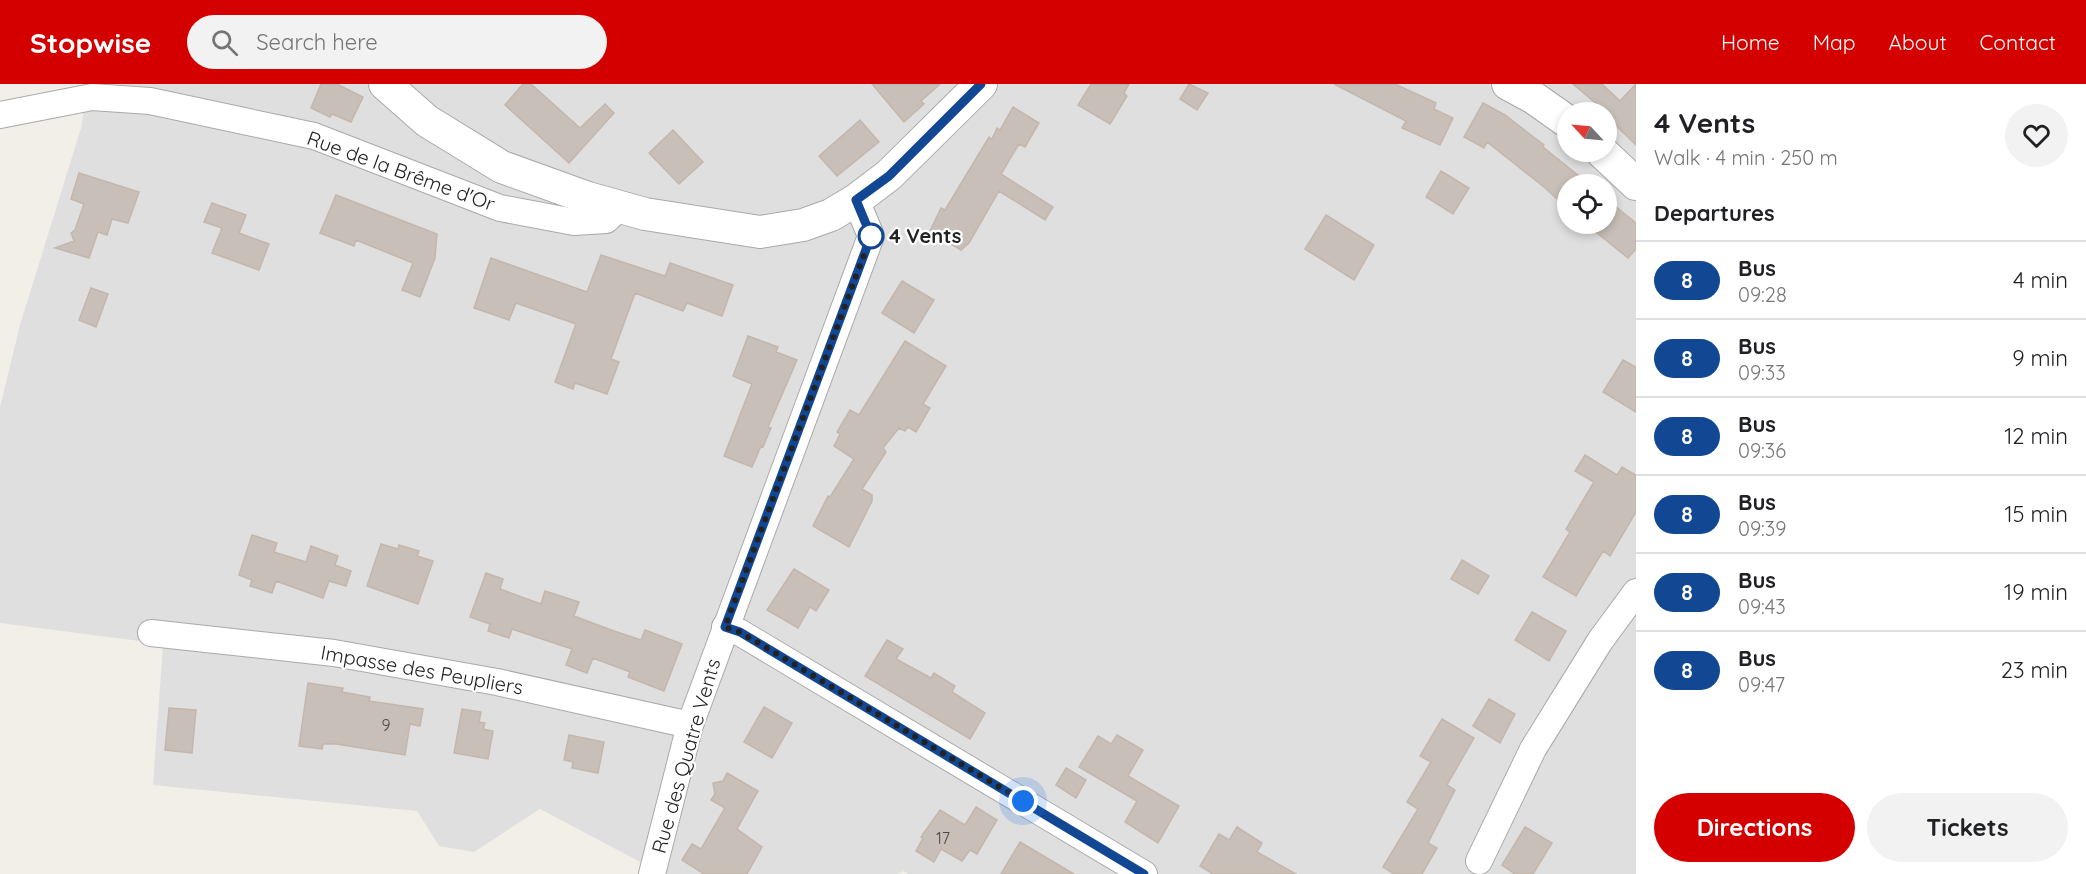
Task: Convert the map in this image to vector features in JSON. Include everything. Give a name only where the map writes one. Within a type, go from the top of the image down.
[{"type":"street","points":[[385,84],[427,121],[502,167],[588,198],[645,214],[760,232],[803,225],[831,215],[856,200],[889,176],[981,84]]},
{"type":"street","points":[[1508,84],[1557,114]]},
{"type":"street","name":"Rue de la Brême d'Or","points":[[0,115],[92,97],[150,101],[314,136],[500,208],[574,222],[606,220],[621,206]]},
{"type":"street","points":[[1613,162],[1636,184]]},
{"type":"street","name":"Rue des Quatre Vents","points":[[652,874],[690,725],[871,236],[856,200]]},
{"type":"street","points":[[1479,861],[1533,749],[1600,641],[1636,592]]},
{"type":"street","points":[[725,627],[740,632],[1144,874]]},
{"type":"street","name":"Impasse des Peupliers","points":[[151,633],[334,653],[497,682],[690,725]]},
{"type":"shaded area","points":[[86,84],[1636,84],[1636,874],[908,874],[904,871],[897,874],[663,874],[540,809],[474,852],[439,846],[417,811],[153,785],[163,644],[0,623],[0,407],[20,325],[82,125]]},
{"type":"building","points":[[321,84],[337,84],[363,97],[351,122],[332,114],[330,117],[311,108]]},
{"type":"building","points":[[523,84],[531,84],[580,128],[605,104],[614,113],[569,163],[505,105]]},
{"type":"building","points":[[872,84],[940,84],[921,101],[924,104],[904,122]]},
{"type":"building","points":[[1091,84],[1129,84],[1124,93],[1127,96],[1110,124],[1078,105]]},
{"type":"building","points":[[1189,84],[1208,93],[1197,110],[1180,99]]},
{"type":"building","points":[[1334,84],[1395,84],[1436,103],[1434,109],[1453,118],[1440,145],[1402,128],[1406,121]]},
{"type":"building","points":[[1573,84],[1602,84],[1620,101],[1636,84],[1636,145],[1617,127],[1617,102],[1594,102]]},
{"type":"building","points":[[1483,103],[1505,115],[1544,145],[1543,147],[1557,158],[1557,162],[1562,162],[1577,174],[1557,174],[1557,199],[1487,142],[1484,148],[1464,137]]},
{"type":"building","points":[[1013,107],[1039,123],[1025,147],[1019,144],[1001,174],[1053,207],[1045,220],[999,191],[969,243],[961,250],[930,231],[941,208],[945,210],[989,137],[992,139],[997,128],[1000,130]]},
{"type":"building","points":[[860,120],[879,142],[837,176],[819,156]]},
{"type":"building","points":[[673,130],[703,162],[679,184],[649,153]]},
{"type":"building","points":[[1441,171],[1469,188],[1453,214],[1426,197]]},
{"type":"building","points":[[79,173],[139,192],[128,223],[112,219],[107,235],[98,232],[89,258],[55,248],[74,241],[71,233],[75,230],[84,204],[71,199]]},
{"type":"building","points":[[336,195],[437,234],[435,258],[420,297],[402,290],[413,263],[356,240],[354,246],[320,233]]},
{"type":"building","points":[[212,203],[246,215],[239,233],[269,244],[259,270],[212,253],[222,228],[204,222]]},
{"type":"building","points":[[1617,208],[1636,223],[1636,249],[1628,258],[1598,234],[1617,234]]},
{"type":"building","points":[[1326,215],[1374,245],[1354,280],[1305,249]]},
{"type":"building","points":[[601,255],[665,276],[670,263],[733,285],[722,316],[687,303],[683,311],[635,293],[611,359],[619,362],[607,394],[575,383],[573,389],[555,382],[576,324],[516,303],[509,320],[474,308],[491,258],[587,292]]},
{"type":"building","points":[[902,281],[934,300],[914,333],[882,313]]},
{"type":"building","points":[[91,288],[108,294],[96,327],[79,320]]},
{"type":"building","points":[[748,336],[778,347],[776,352],[797,360],[768,427],[771,428],[752,467],[724,456],[752,384],[733,376]]},
{"type":"building","points":[[905,341],[946,366],[923,404],[930,408],[916,432],[908,427],[905,431],[899,428],[883,448],[886,452],[862,489],[872,495],[872,501],[849,547],[813,526],[828,496],[830,497],[854,459],[834,446],[840,434],[837,432],[850,410],[859,415]]},
{"type":"building","points":[[1623,360],[1636,367],[1636,412],[1603,392]]},
{"type":"building","points":[[1585,455],[1617,475],[1622,467],[1636,475],[1636,512],[1610,556],[1603,551],[1576,596],[1543,577],[1570,532],[1566,529],[1594,482],[1575,471]]},
{"type":"building","points":[[252,535],[277,543],[274,552],[306,562],[311,546],[338,556],[335,565],[351,571],[346,586],[329,581],[323,598],[276,581],[272,593],[250,586],[252,580],[239,575]]},
{"type":"building","points":[[381,544],[398,549],[399,545],[419,551],[417,556],[433,561],[418,604],[367,586]]},
{"type":"building","points":[[1462,560],[1489,576],[1478,594],[1451,579]]},
{"type":"building","points":[[794,569],[829,590],[816,611],[810,607],[798,628],[767,610]]},
{"type":"building","points":[[486,573],[503,579],[500,589],[541,604],[545,591],[579,602],[574,616],[614,631],[641,640],[645,630],[682,644],[664,691],[628,677],[630,672],[593,658],[587,673],[566,665],[572,649],[512,629],[509,638],[488,631],[490,624],[470,617]]},
{"type":"building","points":[[1532,612],[1566,631],[1549,661],[1515,640]]},
{"type":"building","points":[[887,640],[903,649],[896,659],[931,678],[934,673],[955,686],[952,692],[985,713],[970,739],[865,676]]},
{"type":"building","points":[[308,683],[343,688],[342,692],[370,697],[369,701],[423,709],[420,726],[410,724],[405,755],[336,744],[323,744],[322,749],[299,746]]},
{"type":"building","points":[[1489,699],[1515,714],[1500,743],[1473,726]]},
{"type":"building","points":[[764,707],[792,723],[772,758],[744,742]]},
{"type":"building","points":[[169,708],[196,710],[192,753],[165,750]]},
{"type":"building","points":[[462,709],[481,712],[479,722],[485,723],[483,729],[493,731],[488,759],[454,753]]},
{"type":"building","points":[[1442,719],[1474,738],[1447,785],[1455,790],[1428,843],[1437,848],[1422,874],[1394,874],[1383,867],[1418,809],[1407,802],[1431,762],[1420,756]]},
{"type":"building","points":[[569,735],[604,742],[598,773],[572,768],[573,762],[564,760]]},
{"type":"building","points":[[1117,735],[1143,750],[1128,776],[1179,806],[1158,843],[1125,822],[1137,801],[1079,767],[1098,736],[1111,744]]},
{"type":"building","points":[[1066,768],[1086,780],[1076,798],[1056,785]]},
{"type":"building","points":[[727,773],[758,791],[737,829],[762,847],[747,874],[704,874],[682,860],[692,844],[701,849],[725,808],[711,800],[715,794],[713,783],[723,781]]},
{"type":"building","points":[[976,807],[997,820],[977,854],[970,850],[962,861],[941,849],[934,862],[916,851],[923,838],[921,837],[940,810],[965,825]]},
{"type":"building","points":[[1237,827],[1262,843],[1257,852],[1296,874],[1213,874],[1200,866],[1219,834],[1229,840]]},
{"type":"building","points":[[1525,827],[1552,843],[1533,874],[1515,874],[1502,865]]},
{"type":"building","points":[[1020,842],[1074,874],[1001,874]]},
{"type":"bus line","name":"8","points":[[981,84],[889,176],[856,200],[871,236],[725,627],[740,632],[1144,874]]},
{"type":"place","name":"4 Vents","points":[[871,236]]},
{"type":"route","points":[[871,236],[725,627],[740,632],[1023,801]]}]
